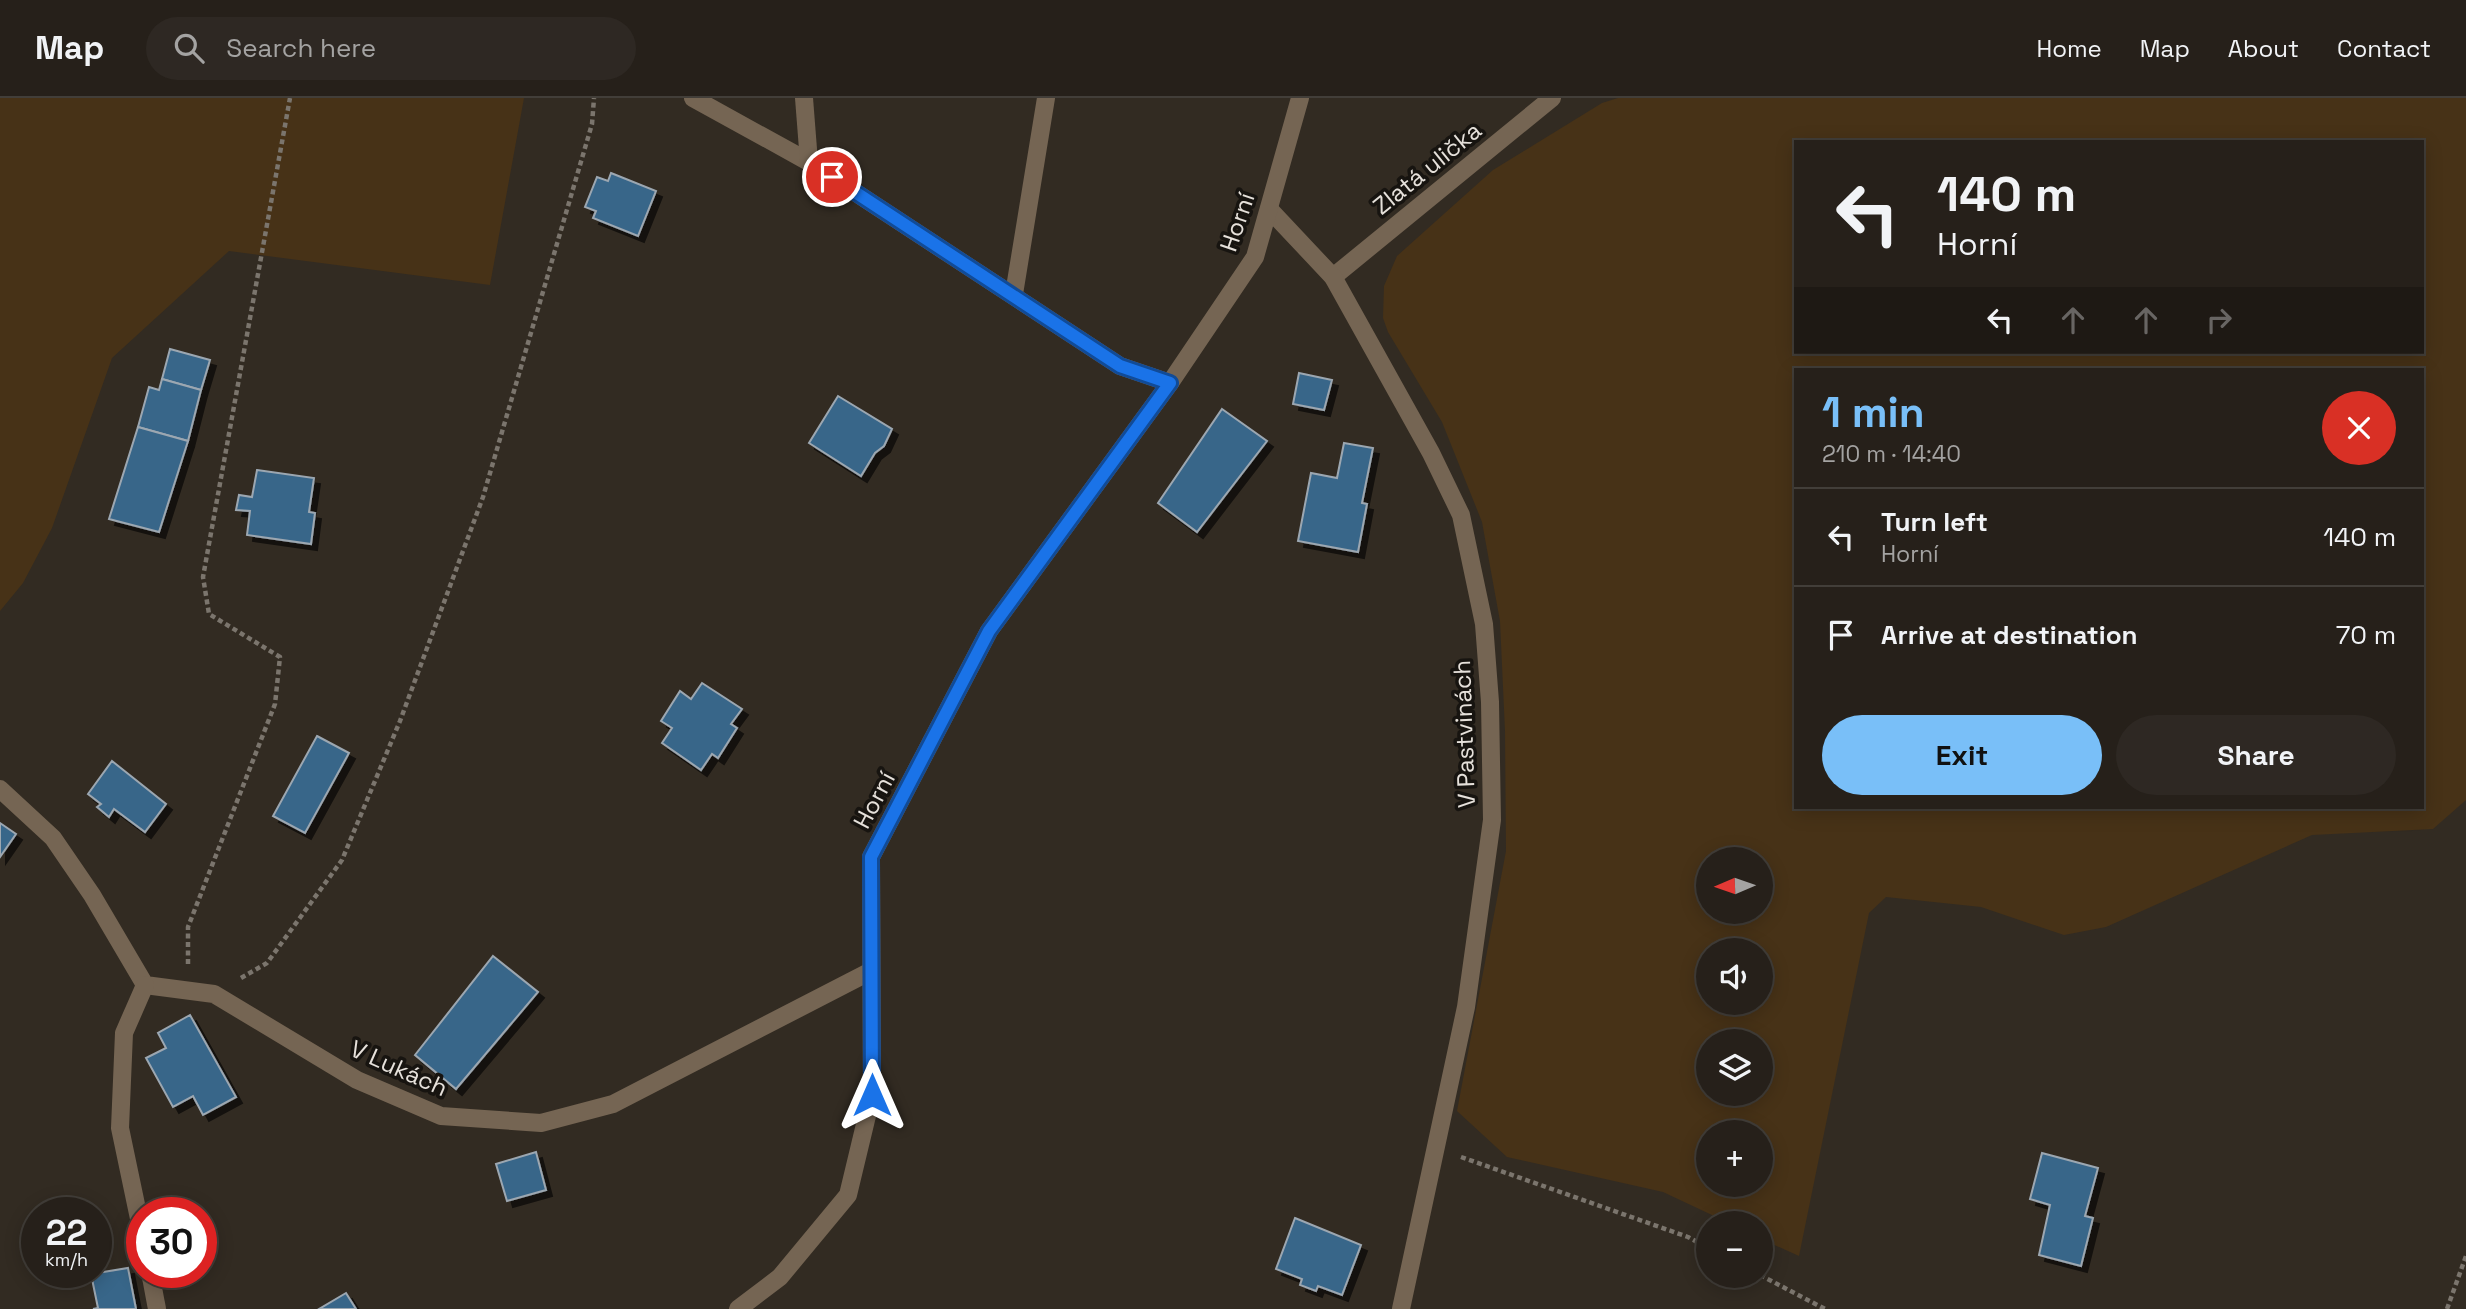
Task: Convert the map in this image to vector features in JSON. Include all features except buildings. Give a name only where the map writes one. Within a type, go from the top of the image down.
[{"type":"street","points":[[693,98],[809,162],[1120,366],[1170,383]]},
{"type":"street","points":[[804,98],[809,162]]},
{"type":"street","points":[[1014,294],[1046,98]]},
{"type":"street","name":"Horní","points":[[738,1309],[780,1277],[848,1195],[872,1095],[871,857],[989,631],[1170,383],[1255,257],[1300,98]]},
{"type":"street","name":"Zlatá ulička","points":[[1333,276],[1552,98]]},
{"type":"street","name":"V Pastvinách","points":[[1269,209],[1333,276],[1431,453],[1461,515],[1484,624],[1490,702],[1492,820],[1466,1007],[1401,1309]]},
{"type":"street","points":[[0,789],[53,838],[92,895],[145,985],[124,1032],[120,1128],[134,1197]]},
{"type":"street","name":"V Lukách","points":[[145,985],[214,994],[358,1080],[441,1116],[541,1123],[613,1104],[872,971]]},
{"type":"street","points":[[153,1288],[157,1309]]},
{"type":"path","points":[[188,991],[188,927],[275,704],[280,657],[209,614],[203,578],[290,98]]},
{"type":"path","points":[[214,994],[267,963],[342,860],[400,721],[483,497],[593,124],[594,98]]},
{"type":"path","points":[[1434,1147],[1696,1241]]},
{"type":"path","points":[[2447,1309],[2466,1256]]},
{"type":"path","points":[[1773,1282],[1825,1309]]},
{"type":"shaded area","points":[[0,98],[524,98],[490,285],[229,251],[112,358],[52,528],[23,583],[0,611]]},
{"type":"shaded area","points":[[1618,98],[2466,98],[2466,800],[2433,829],[2312,835],[2106,927],[2064,935],[1981,907],[1886,897],[1869,913],[1799,1256],[1773,1244],[1773,1211],[1703,1211],[1663,1192],[1507,1157],[1457,1111],[1506,851],[1505,731],[1500,621],[1482,522],[1442,422],[1388,332],[1383,318],[1384,286],[1397,256],[1493,170],[1602,103]]},
{"type":"route","points":[[832,177],[1120,366],[1170,383],[989,631],[871,857],[872,1095]]}]
